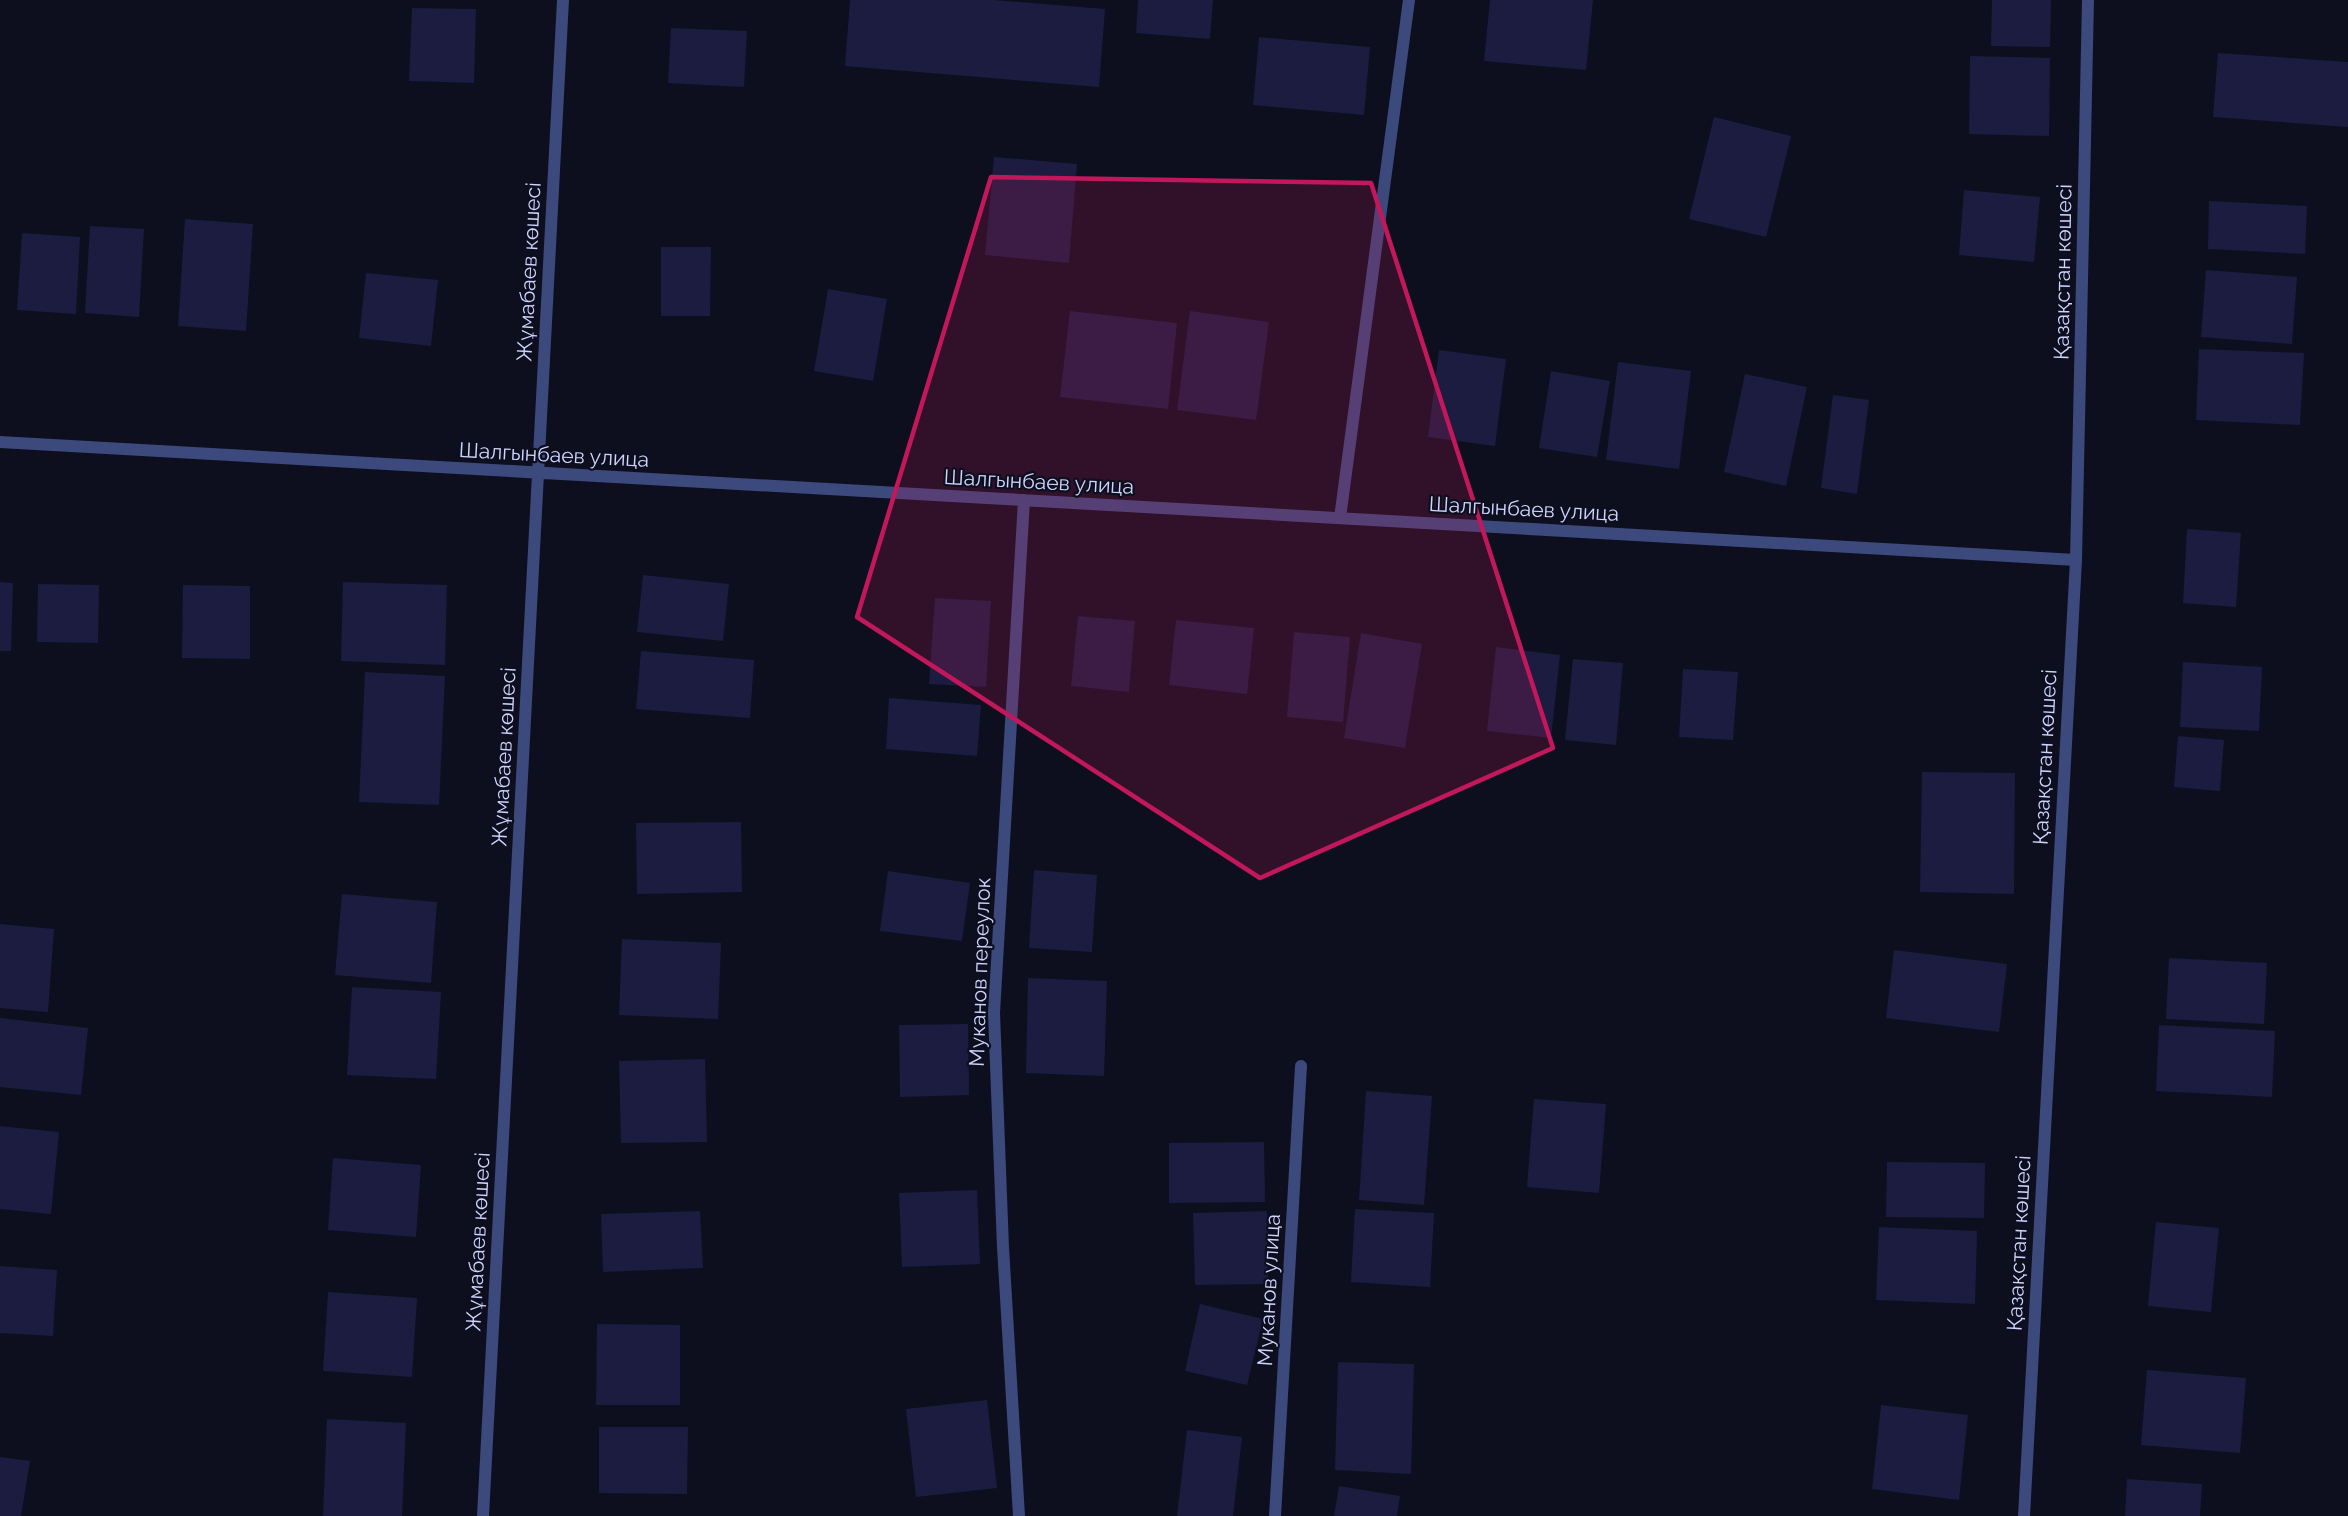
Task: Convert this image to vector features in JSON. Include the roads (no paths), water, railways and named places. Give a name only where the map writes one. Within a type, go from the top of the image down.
[{"type":"street","name":"Жұмабаев көшесі","points":[[483,1516],[562,0]]},
{"type":"street","points":[[1340,518],[1409,0]]},
{"type":"street","name":"Қазақстан көшесі","points":[[2024,1516],[2076,560],[2088,0]]},
{"type":"street","name":"Шалгынбаев улица","points":[[0,442],[2076,560]]},
{"type":"street","name":"Муканов переулок","points":[[1019,1516],[1003,1246],[994,1013],[1024,500]]},
{"type":"street","name":"Муканов улица","points":[[1275,1516],[1301,1066]]}]
